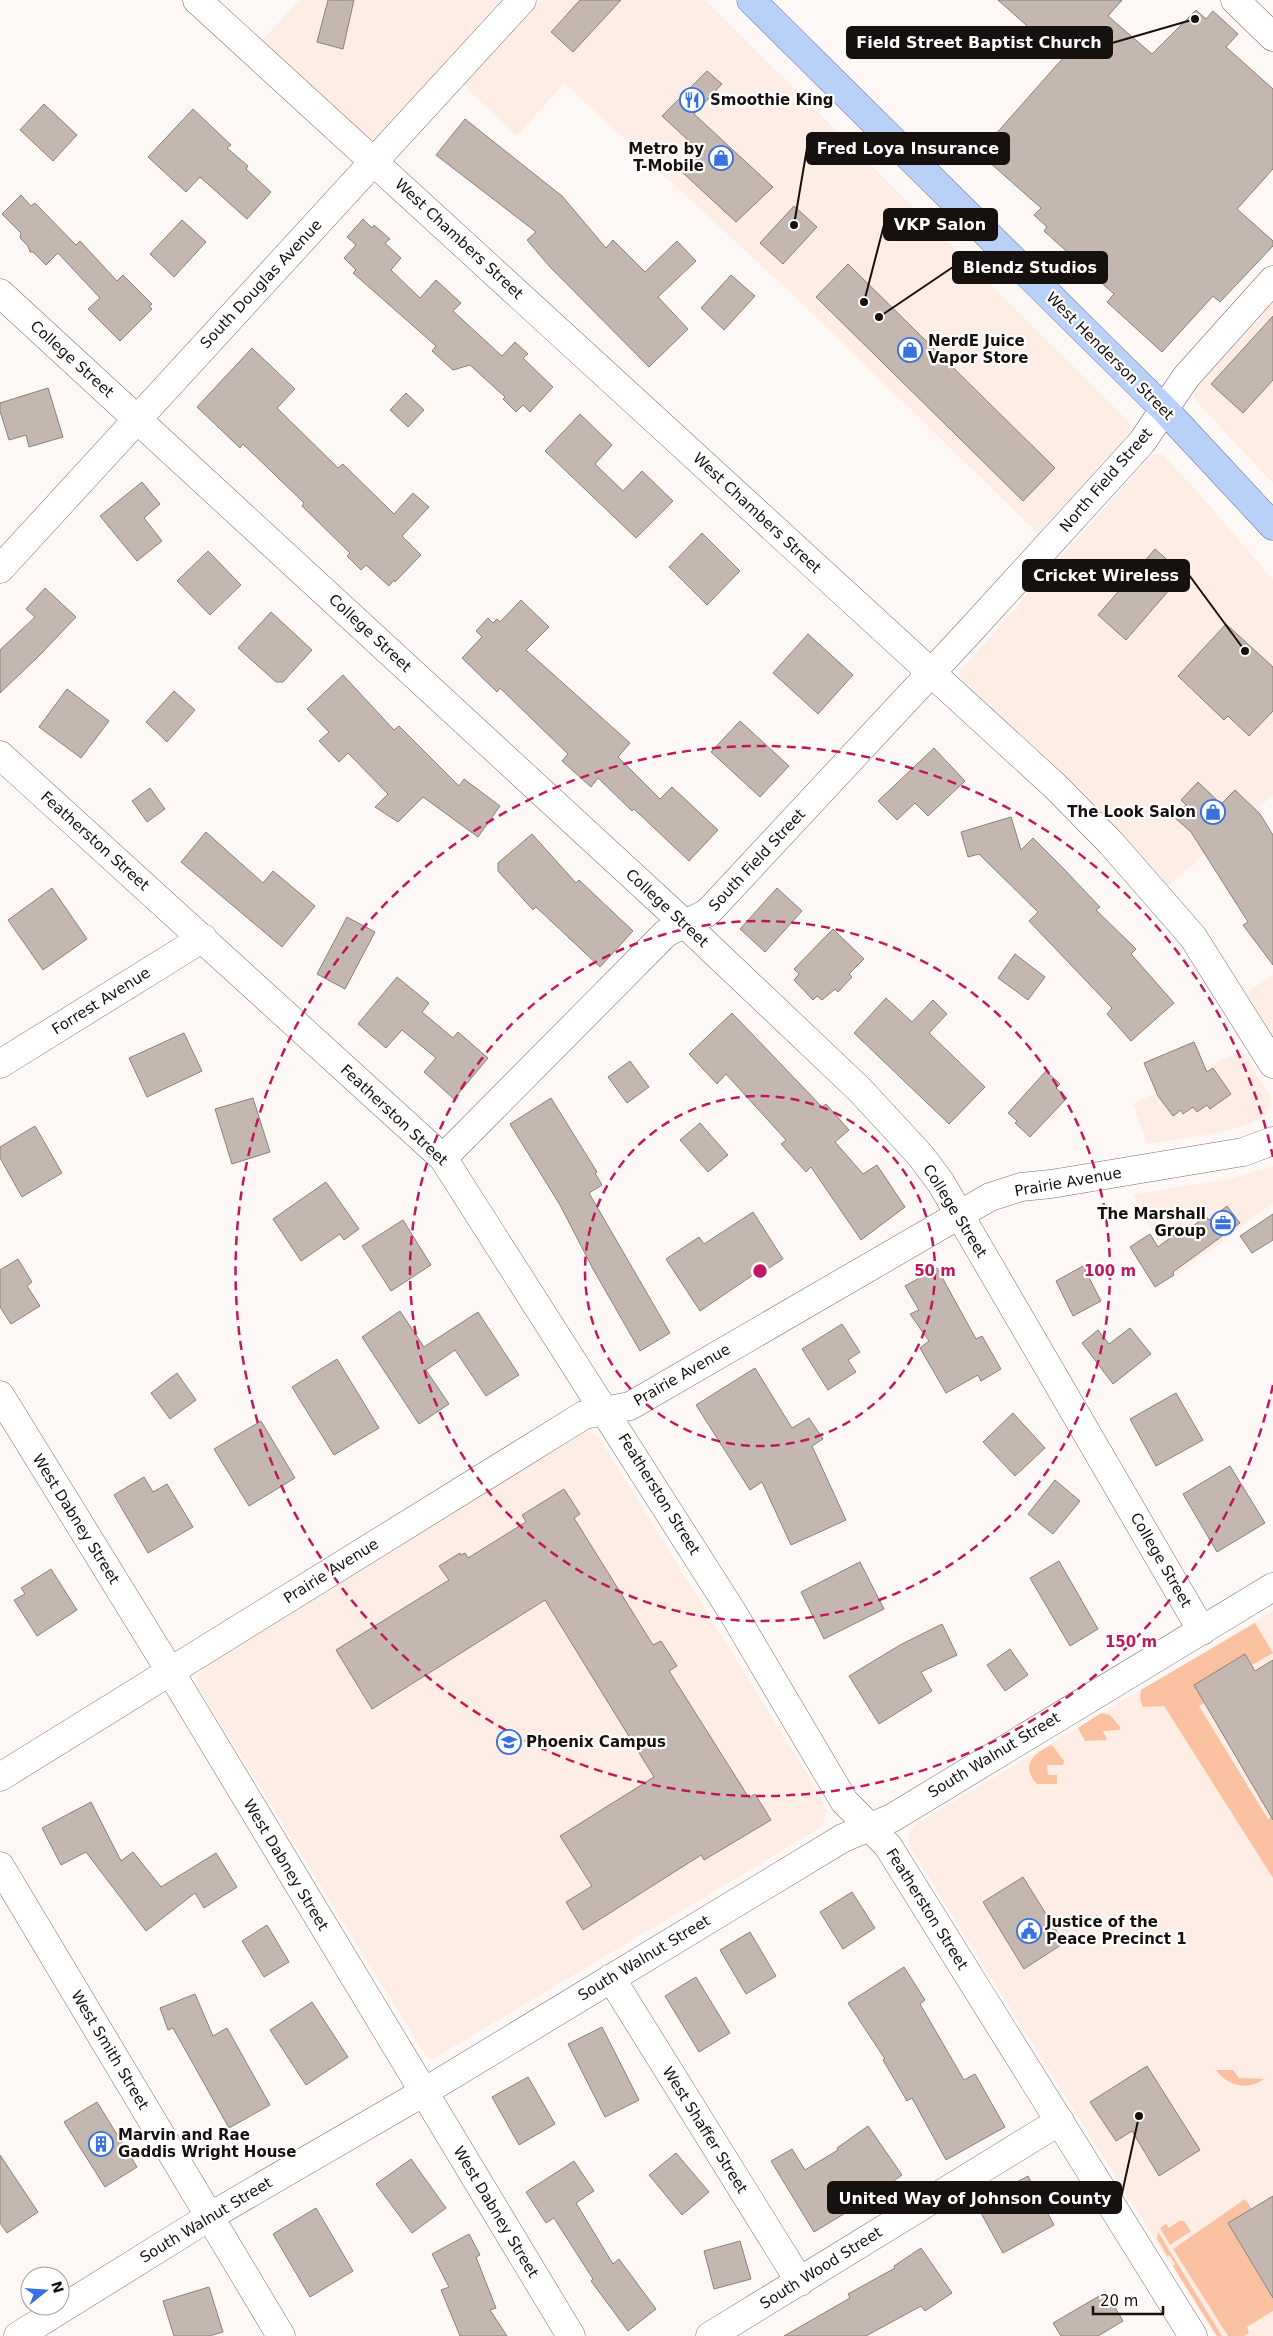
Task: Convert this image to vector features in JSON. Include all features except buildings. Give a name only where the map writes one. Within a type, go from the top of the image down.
[{"type":"main road","name":"West Henderson Street","points":[[751,0],[1165,410],[1273,526]]},
{"type":"street","name":"West Chambers Street","points":[[197,0],[1056,787],[1111,842],[1193,937],[1273,1064]]},
{"type":"street","name":"South Douglas Avenue","points":[[0,569],[136,418],[375,162],[522,0]]},
{"type":"street","points":[[1235,0],[1273,37]]},
{"type":"street","name":"North Field Street","points":[[931,674],[1142,442],[1186,377],[1273,280]]},
{"type":"street","name":"College Street","points":[[0,293],[685,924],[878,1109],[920,1155],[941,1183],[1202,1631]]},
{"type":"street","name":"South Field Street","points":[[443,1158],[666,933],[711,909],[931,674]]},
{"type":"street","name":"Featherston Street","points":[[0,755],[443,1158],[733,1613],[844,1801],[888,1846],[1193,2336]]},
{"type":"street","name":"Forrest Avenue","points":[[0,1064],[203,938]]},
{"type":"street","name":"Prairie Avenue","points":[[0,1777],[584,1415],[630,1406],[959,1214],[990,1198],[1021,1187],[1051,1184],[1243,1152],[1273,1141]]},
{"type":"street","name":"West Dabney Street","points":[[0,1395],[170,1671],[571,2336]]},
{"type":"street","name":"South Walnut Street","points":[[18,2336],[209,2217],[424,2092],[843,1838],[892,1818],[1273,1587]]},
{"type":"street","name":"West Smith Street","points":[[0,1866],[281,2336]]},
{"type":"street","name":"West Shaffer Street","points":[[611,1978],[800,2282]]},
{"type":"street","name":"South Wood Street","points":[[710,2336],[1060,2121]]},
{"type":"shaded area","points":[[299,0],[501,0],[378,136],[372,139],[367,138],[261,42]]},
{"type":"shaded area","points":[[539,0],[705,0],[1129,422],[1130,432],[1038,533],[790,292],[564,83],[517,136],[462,84]]},
{"type":"shaded area","points":[[1273,294],[1273,483],[1195,400],[1191,390]]},
{"type":"shaded area","points":[[1156,453],[1163,455],[1194,488],[1273,580],[1273,795],[1168,886],[1124,835],[1076,786],[963,683],[959,672],[1150,457]]},
{"type":"shaded area","points":[[1273,975],[1273,1037],[1246,993]]},
{"type":"shaded area","points":[[1242,1050],[1269,1094],[1271,1103],[1265,1117],[1237,1128],[1207,1135],[1147,1144],[1133,1104]]},
{"type":"shaded area","points":[[1273,1166],[1273,1203],[1177,1275],[1133,1194],[1231,1179]]},
{"type":"shaded area","name":"Phoenix Campus","points":[[586,1431],[600,1439],[820,1795],[826,1812],[824,1823],[820,1828],[433,2059],[427,2058],[199,1688],[197,1678],[205,1666]]},
{"type":"shaded area","points":[[1273,1611],[1273,2336],[1215,2336],[911,1849],[908,1835],[914,1825]]},
{"type":"shaded area","points":[[1255,1623],[1273,1653],[1252,1665],[1245,1654],[1194,1685],[1204,1703],[1199,1706],[1268,1819],[1273,1816],[1273,1878],[1164,1706],[1143,1707],[1140,1699],[1141,1690]]},
{"type":"shaded area","points":[[1101,1713],[1110,1715],[1121,1728],[1119,1730],[1103,1731],[1107,1740],[1085,1741],[1078,1728]]},
{"type":"shaded area","points":[[1052,1745],[1064,1761],[1063,1765],[1047,1765],[1048,1775],[1057,1775],[1057,1784],[1037,1784],[1032,1777],[1029,1766],[1034,1756]]},
{"type":"shaded area","points":[[1216,2070],[1233,2070],[1239,2078],[1264,2079],[1251,2085],[1238,2085],[1226,2080]]},
{"type":"shaded area","points":[[1245,2199],[1252,2209],[1228,2223],[1273,2298],[1273,2311],[1247,2327],[1249,2333],[1244,2336],[1228,2336],[1173,2249]]},
{"type":"shaded area","points":[[1179,2221],[1184,2221],[1191,2231],[1170,2245],[1160,2228],[1166,2224],[1169,2228]]},
{"type":"shaded area","points":[[1158,2232],[1222,2336],[1217,2336],[1173,2266],[1175,2264],[1169,2255],[1167,2256],[1157,2238]]},
{"type":"place","name":"Field Street Baptist Church","points":[[1195,19]]},
{"type":"place","name":"Smoothie King","points":[[692,100]]},
{"type":"place","name":"Metro by T-Mobile","points":[[721,158]]},
{"type":"place","name":"Fred Loya Insurance","points":[[794,225]]},
{"type":"place","name":"VKP Salon","points":[[864,302]]},
{"type":"place","name":"Blendz Studios","points":[[879,317]]},
{"type":"place","name":"NerdE Juice Vapor Store","points":[[910,350]]},
{"type":"place","name":"Cricket Wireless","points":[[1245,651]]},
{"type":"place","name":"The Look Salon","points":[[1213,812]]},
{"type":"place","name":"The Marshall Group","points":[[1223,1223]]},
{"type":"place","name":"Phoenix Campus","points":[[509,1742]]},
{"type":"place","name":"Justice of the Peace Precinct 1","points":[[1029,1931]]},
{"type":"place","name":"United Way of Johnson County","points":[[1139,2116]]},
{"type":"place","name":"Marvin and Rae Gaddis Wright House","points":[[101,2144]]}]
